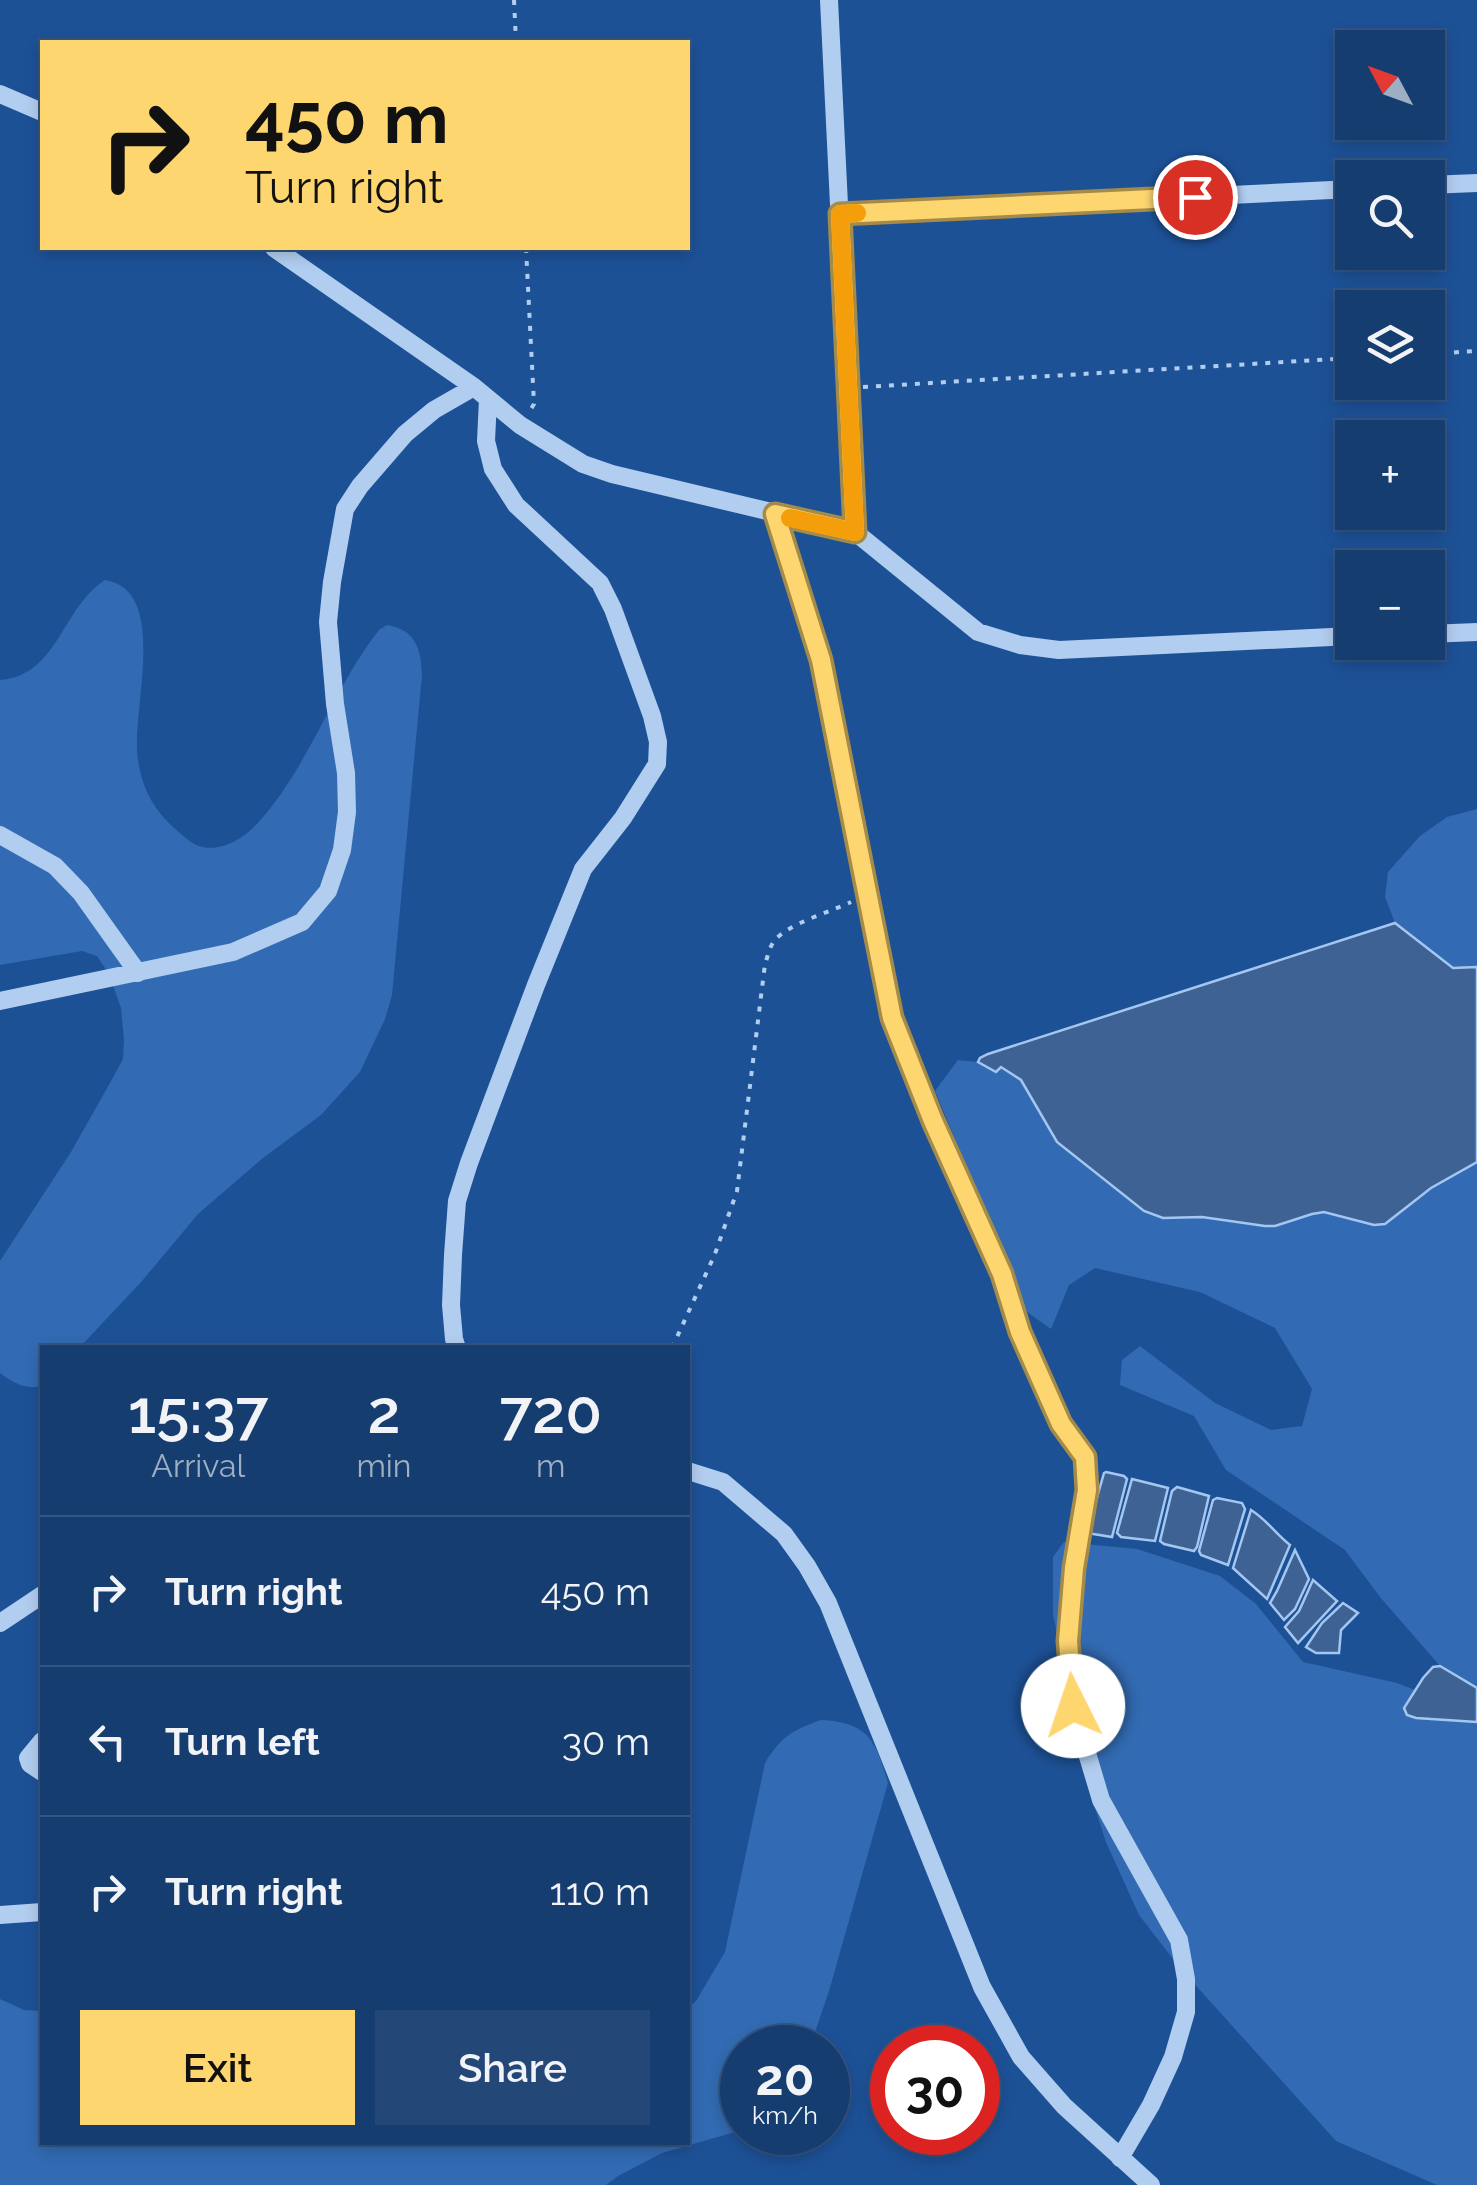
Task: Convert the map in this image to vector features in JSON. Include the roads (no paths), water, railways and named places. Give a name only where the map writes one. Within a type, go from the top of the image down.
[{"type":"street","points":[[829,0],[855,532]]},
{"type":"street","points":[[0,94],[40,111]]},
{"type":"street","points":[[1445,184],[1477,183]]},
{"type":"street","points":[[840,214],[1335,190]]},
{"type":"street","points":[[277,250],[481,393],[520,425],[583,464],[855,532],[978,632],[1020,645],[1059,650],[1335,637]]},
{"type":"street","points":[[0,1000],[233,952],[302,922],[328,891],[342,850],[347,812],[328,622],[345,510],[360,486],[405,434],[434,410],[481,393]]},
{"type":"street","points":[[456,1345],[451,1305],[453,1255],[458,1201],[468,1164],[584,869],[623,818],[656,764],[658,742],[633,662],[600,583],[516,505],[493,469],[481,393]]},
{"type":"street","points":[[775,514],[821,660],[892,1018],[1002,1274],[1020,1332],[1061,1424],[1085,1457],[1087,1490],[1074,1568],[1068,1641],[1073,1706],[1102,1800],[1178,1940],[1186,1979],[1186,2012],[1173,2057],[1120,2158]]},
{"type":"street","points":[[1445,633],[1477,632]]},
{"type":"street","points":[[0,835],[55,866],[80,893],[138,973]]},
{"type":"street","points":[[690,1472],[723,1482],[784,1534],[807,1566],[828,1603],[982,1987],[1021,2057],[1064,2106],[1151,2185]]},
{"type":"street","points":[[0,1623],[40,1598]]},
{"type":"street","points":[[40,1743],[28,1758],[40,1771]]},
{"type":"street","points":[[0,1915],[40,1912]]}]
